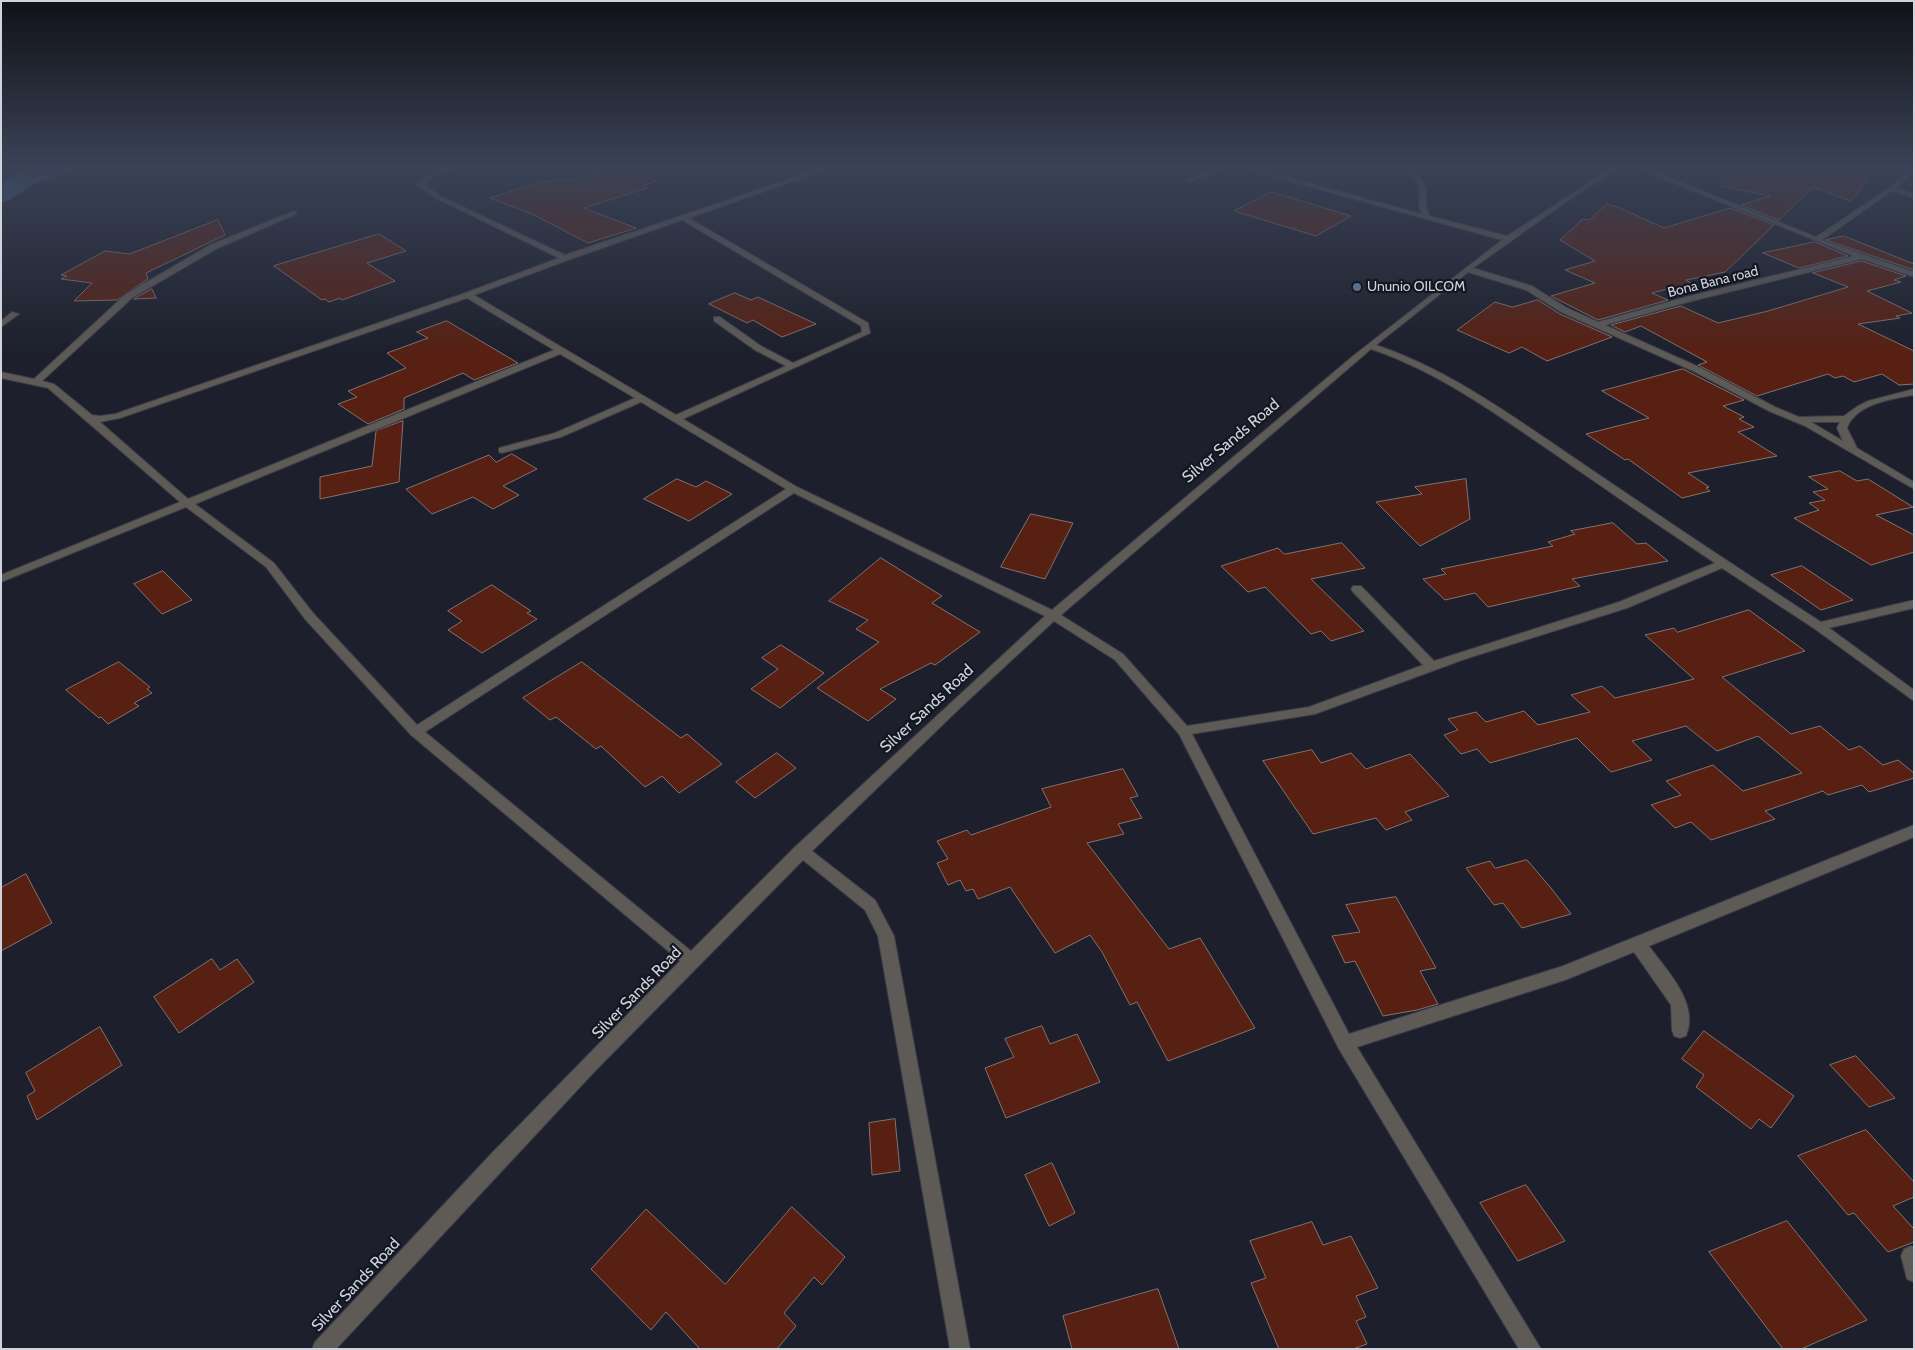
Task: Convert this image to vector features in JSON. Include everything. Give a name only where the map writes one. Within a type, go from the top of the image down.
[{"type":"street","points":[[35,383],[129,296],[213,247],[256,229]]},
{"type":"street","points":[[505,229],[565,258]]},
{"type":"street","points":[[89,417],[100,419],[117,416],[468,295],[565,258],[650,229]]},
{"type":"street","points":[[675,419],[866,333],[865,325],[701,229]]},
{"type":"street","points":[[1473,229],[1508,239]]},
{"type":"street","name":"Silver Sands Road","points":[[322,1349],[452,1206],[801,850],[1054,615],[1370,346],[1467,268],[1522,229]]},
{"type":"street","points":[[1790,229],[1914,275]]},
{"type":"street","points":[[1817,240],[1833,229]]},
{"type":"street","name":"Bona Bana road","points":[[1598,325],[1689,299],[1863,256]]},
{"type":"street","points":[[1467,268],[1529,288],[1552,304],[1797,419],[1914,486]]},
{"type":"street","points":[[468,295],[793,488],[1054,615],[1119,657],[1184,731],[1345,1043],[1531,1349]]},
{"type":"street","points":[[1,325],[15,314]]},
{"type":"street","points":[[717,319],[758,348],[794,366]]},
{"type":"street","points":[[1370,346],[1400,356],[1445,378],[1507,417],[1723,564],[1819,626],[1914,697]]},
{"type":"street","points":[[1,579],[562,350]]},
{"type":"street","points":[[1,376],[51,386],[187,502],[270,564],[309,616],[416,732],[692,961]]},
{"type":"street","points":[[1852,449],[1842,428],[1844,419],[1855,409],[1914,392]]},
{"type":"street","points":[[502,450],[558,435],[642,399]]},
{"type":"street","points":[[1797,419],[1844,419]]},
{"type":"street","points":[[416,732],[793,488]]},
{"type":"street","points":[[1184,731],[1310,710],[1432,667],[1623,605],[1723,564]]},
{"type":"street","points":[[1357,589],[1432,667]]},
{"type":"street","points":[[1819,626],[1914,604]]},
{"type":"street","points":[[1345,1043],[1565,973],[1914,830]]},
{"type":"street","points":[[801,850],[870,905],[886,936],[960,1349]]},
{"type":"street","points":[[1638,944],[1679,1002],[1680,1030]]},
{"type":"building","points":[[194,229],[222,229],[225,235],[146,273],[148,279],[117,300],[74,301],[92,283],[61,279],[67,276],[61,275],[105,251],[129,254]]},
{"type":"building","points":[[561,229],[633,229],[588,243]]},
{"type":"building","points":[[1293,229],[1328,229],[1316,236]]},
{"type":"building","points":[[1572,229],[1770,229],[1725,272],[1686,280],[1691,283],[1652,293],[1668,300],[1598,320],[1551,296],[1595,283],[1565,270],[1595,261],[1560,240]]},
{"type":"building","points":[[379,234],[406,251],[367,263],[395,281],[342,300],[340,298],[329,302],[325,299],[322,300],[274,266]]},
{"type":"building","points":[[1844,236],[1914,264],[1914,270],[1826,240]]},
{"type":"building","points":[[1815,242],[1848,256],[1799,268],[1763,253]]},
{"type":"building","points":[[1862,261],[1906,276],[1894,280],[1901,282],[1867,291],[1912,313],[1896,316],[1900,318],[1858,324],[1914,351],[1914,384],[1899,385],[1882,374],[1854,382],[1843,376],[1835,378],[1828,374],[1757,396],[1698,365],[1707,362],[1641,326],[1625,332],[1611,325],[1681,306],[1718,323],[1768,311],[1848,287],[1813,273]]},
{"type":"building","points":[[152,289],[156,298],[134,299]]},
{"type":"building","points":[[735,293],[751,300],[758,297],[816,324],[782,337],[753,320],[747,323],[709,304]]},
{"type":"building","points":[[1538,300],[1560,314],[1612,337],[1547,361],[1522,347],[1509,353],[1457,330],[1495,302],[1512,307]]},
{"type":"building","points":[[447,321],[518,363],[474,380],[463,373],[404,398],[404,409],[368,424],[338,404],[357,397],[348,391],[406,368],[387,353],[428,338],[417,332]]},
{"type":"building","points":[[1683,369],[1744,400],[1723,406],[1744,417],[1739,419],[1754,427],[1738,432],[1777,456],[1688,473],[1709,487],[1706,488],[1710,491],[1682,498],[1628,459],[1625,460],[1586,434],[1649,418],[1602,391]]},
{"type":"building","points":[[403,421],[399,482],[320,499],[320,477],[372,466],[376,431]]},
{"type":"building","points":[[512,454],[537,469],[503,486],[519,495],[493,509],[473,497],[432,514],[406,489],[489,455],[496,462]]},
{"type":"building","points":[[1840,471],[1857,481],[1868,479],[1913,507],[1876,515],[1914,535],[1914,552],[1871,565],[1794,518],[1819,510],[1809,503],[1825,500],[1813,492],[1828,489],[1809,477]]},
{"type":"building","points":[[677,479],[696,487],[706,481],[732,494],[689,521],[644,499]]},
{"type":"building","points":[[1466,479],[1470,519],[1420,546],[1376,502],[1422,494],[1415,487]]},
{"type":"building","points":[[1031,514],[1073,523],[1045,579],[1001,567]]},
{"type":"building","points":[[1613,523],[1637,544],[1646,543],[1668,561],[1572,579],[1580,586],[1488,607],[1475,593],[1445,600],[1423,579],[1446,574],[1441,569],[1553,546],[1548,542],[1575,534],[1571,531]]},
{"type":"building","points":[[1342,543],[1365,568],[1311,579],[1364,631],[1331,641],[1321,631],[1311,634],[1265,587],[1248,592],[1221,566],[1278,548],[1284,554]]},
{"type":"building","points":[[881,558],[942,596],[932,603],[980,632],[935,665],[931,663],[880,689],[896,699],[868,721],[817,688],[879,642],[856,629],[868,620],[829,601]]},
{"type":"building","points":[[1802,566],[1853,600],[1821,610],[1771,575]]},
{"type":"building","points":[[163,571],[192,600],[162,614],[134,584]]},
{"type":"building","points":[[492,585],[531,611],[527,613],[537,619],[482,653],[448,630],[462,621],[448,611]]},
{"type":"building","points":[[1749,610],[1805,651],[1722,677],[1791,734],[1820,726],[1849,750],[1860,746],[1883,765],[1898,760],[1914,773],[1914,778],[1869,792],[1862,785],[1828,795],[1823,791],[1765,811],[1775,819],[1711,840],[1691,822],[1675,828],[1651,805],[1681,795],[1666,781],[1713,765],[1743,791],[1802,773],[1758,736],[1717,751],[1686,726],[1632,741],[1652,760],[1611,772],[1577,738],[1490,763],[1477,749],[1461,754],[1444,735],[1458,730],[1448,719],[1476,712],[1486,722],[1524,711],[1538,725],[1590,712],[1571,695],[1602,686],[1615,698],[1694,679],[1645,635],[1674,628],[1677,632]]},
{"type":"building","points":[[781,645],[824,673],[780,708],[751,689],[778,669],[762,658]]},
{"type":"building","points":[[119,662],[150,687],[147,689],[152,693],[134,703],[139,706],[108,724],[66,690]]},
{"type":"building","points":[[582,662],[681,738],[687,734],[722,764],[679,793],[662,776],[645,787],[601,746],[596,749],[556,717],[550,720],[523,698]]},
{"type":"building","points":[[1312,750],[1321,763],[1351,753],[1366,769],[1410,754],[1449,796],[1405,812],[1412,820],[1386,830],[1376,818],[1313,834],[1263,761]]},
{"type":"building","points":[[777,753],[796,768],[755,798],[736,782]]},
{"type":"building","points":[[1123,769],[1138,796],[1130,798],[1142,818],[1118,824],[1124,834],[1087,843],[1169,949],[1200,938],[1255,1028],[1168,1061],[1137,1002],[1130,1005],[1102,952],[1090,935],[1055,953],[1010,887],[978,899],[973,889],[966,891],[960,880],[948,885],[937,863],[948,859],[937,841],[967,830],[971,835],[1051,807],[1042,789]]},
{"type":"building","points":[[1527,860],[1571,914],[1522,928],[1503,903],[1494,905],[1466,868],[1490,861],[1495,868]]},
{"type":"building","points":[[26,874],[52,923],[1,951],[1,888]]},
{"type":"building","points":[[1396,897],[1436,968],[1420,971],[1438,1004],[1383,1016],[1355,961],[1345,963],[1332,936],[1360,932],[1346,905]]},
{"type":"building","points":[[212,959],[220,970],[237,959],[254,982],[179,1033],[154,997]]},
{"type":"building","points":[[1042,1026],[1050,1044],[1077,1034],[1100,1082],[1006,1118],[985,1068],[1014,1057],[1005,1039]]},
{"type":"building","points":[[100,1027],[122,1065],[37,1120],[27,1096],[35,1091],[26,1073]]},
{"type":"building","points":[[1704,1031],[1794,1096],[1771,1128],[1759,1119],[1751,1129],[1696,1087],[1704,1075],[1682,1059]]},
{"type":"building","points":[[1856,1056],[1895,1098],[1869,1107],[1830,1065]]},
{"type":"building","points":[[895,1119],[900,1171],[872,1175],[869,1123]]},
{"type":"building","points":[[1866,1130],[1914,1182],[1914,1197],[1893,1206],[1914,1229],[1914,1242],[1888,1252],[1854,1213],[1848,1215],[1798,1156]]},
{"type":"building","points":[[1052,1163],[1075,1213],[1049,1226],[1025,1175]]},
{"type":"building","points":[[1526,1185],[1565,1241],[1518,1261],[1480,1203]]},
{"type":"building","points":[[792,1207],[845,1257],[822,1285],[814,1277],[784,1313],[796,1326],[777,1349],[700,1349],[666,1312],[651,1330],[591,1269],[646,1209],[725,1284]]},
{"type":"building","points":[[1787,1221],[1867,1320],[1801,1349],[1783,1349],[1709,1252]]},
{"type":"building","points":[[1312,1222],[1323,1245],[1351,1236],[1378,1288],[1356,1296],[1366,1317],[1356,1321],[1367,1344],[1353,1349],[1279,1349],[1251,1283],[1266,1278],[1250,1241]]},
{"type":"building","points":[[1158,1289],[1179,1349],[1072,1349],[1063,1316]]},
{"type":"place","name":"Ununio OILCOM","points":[[1357,287]]}]
